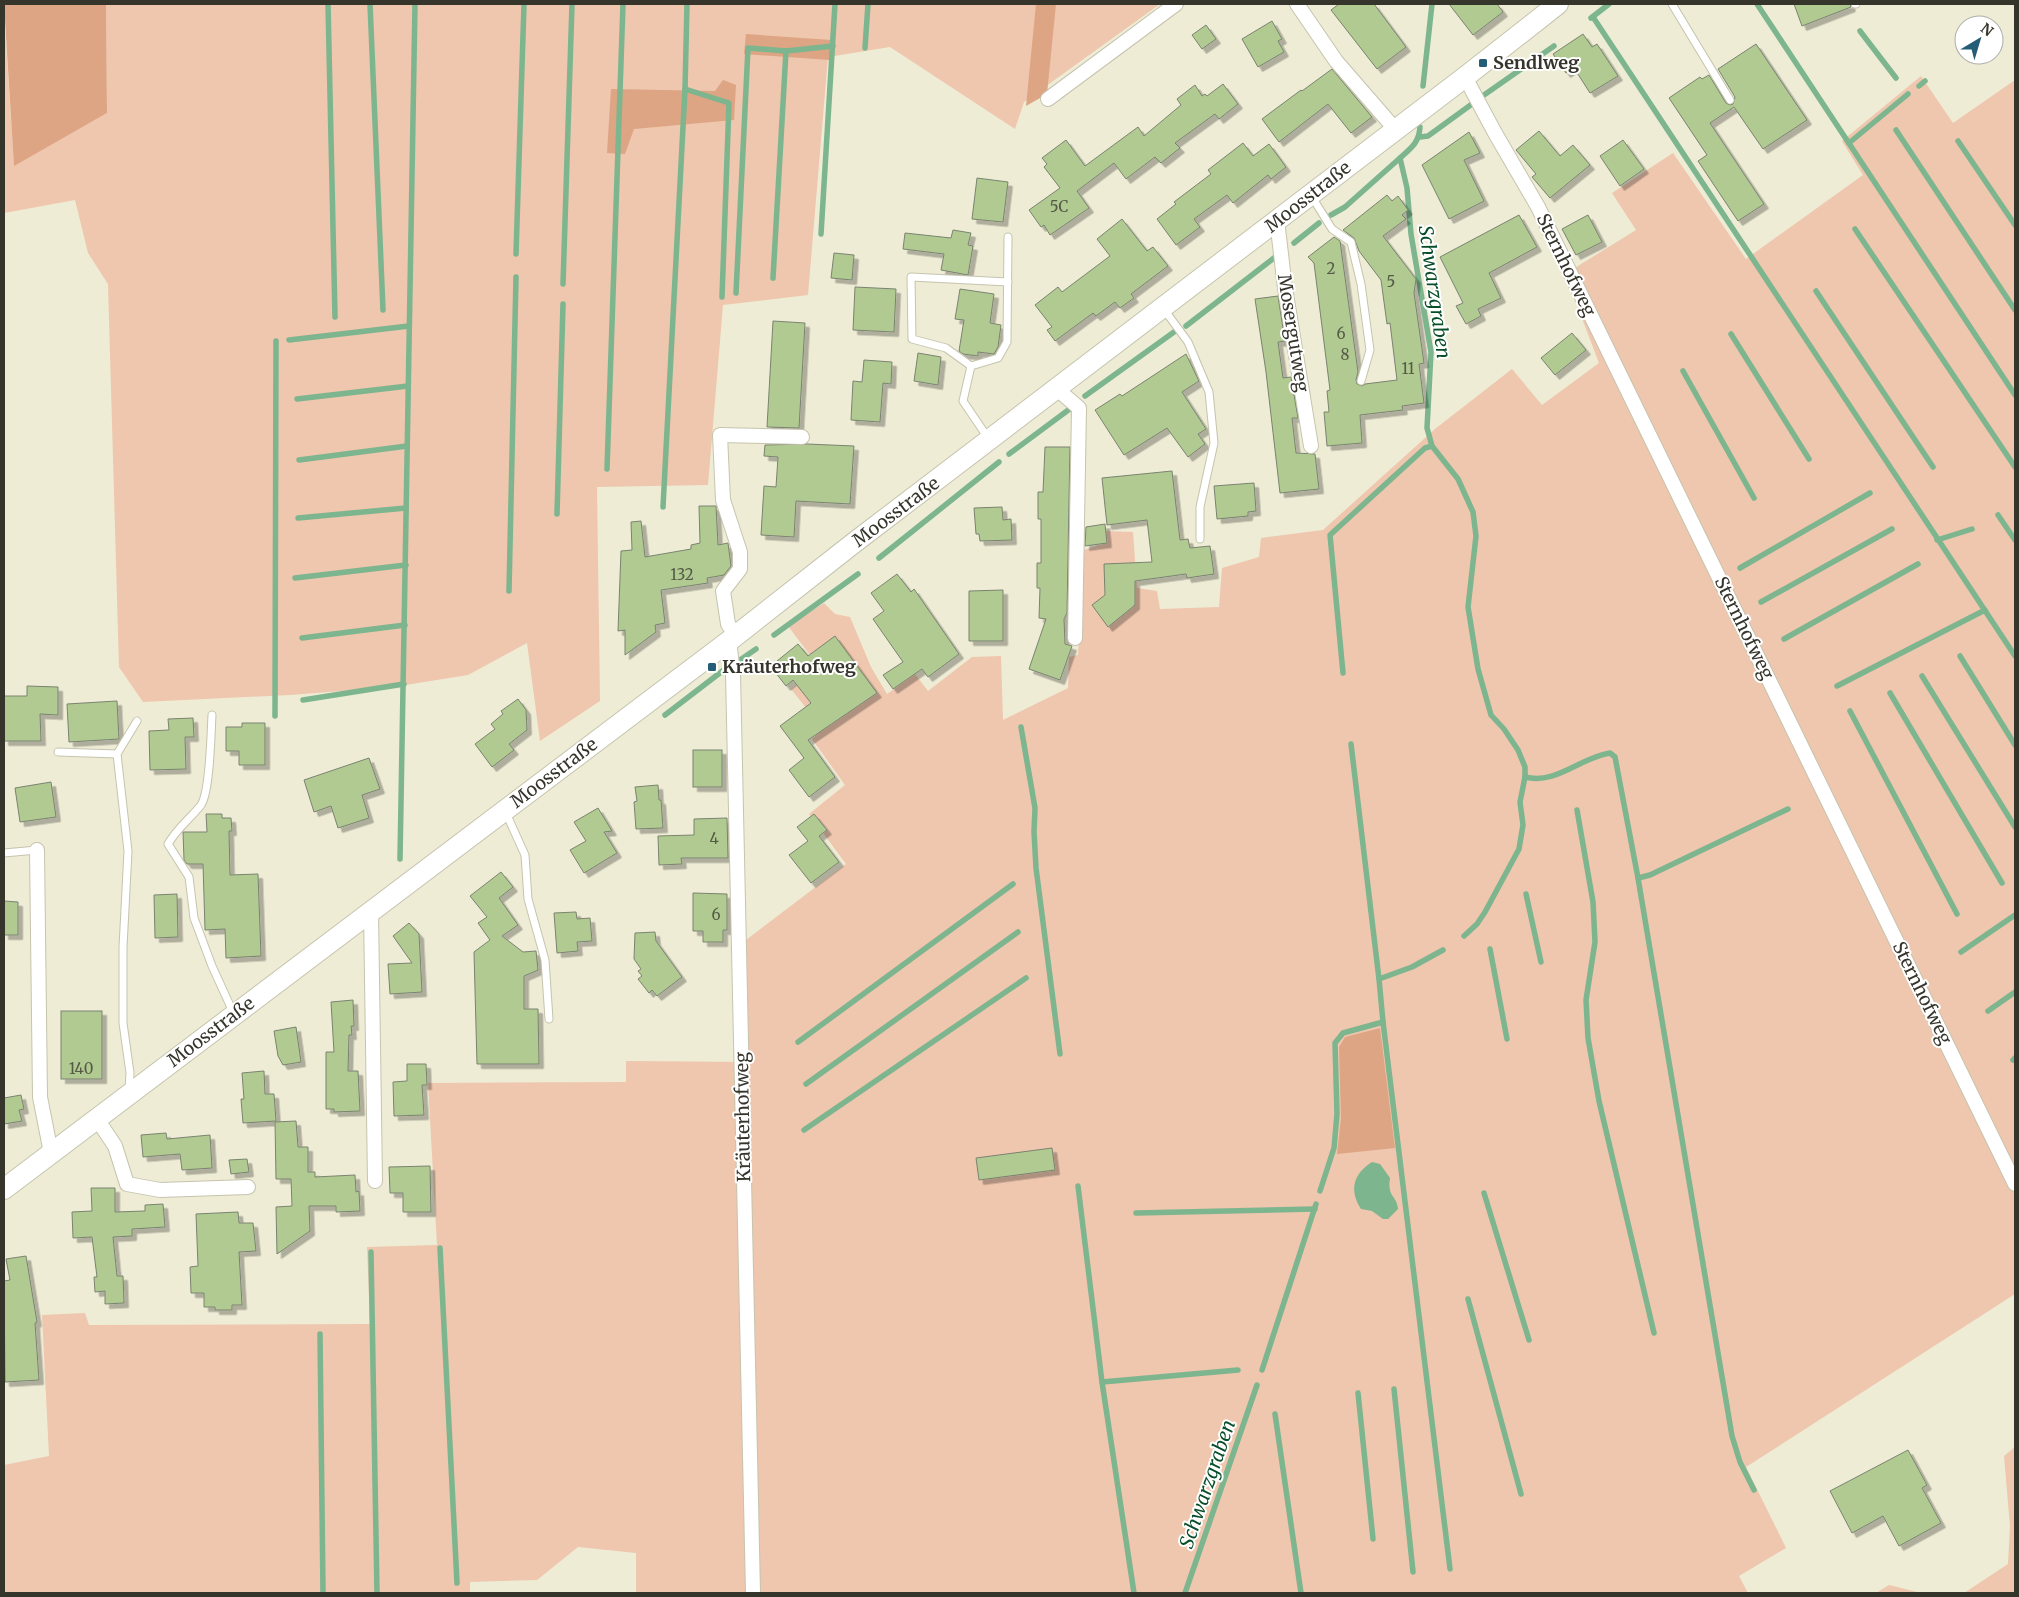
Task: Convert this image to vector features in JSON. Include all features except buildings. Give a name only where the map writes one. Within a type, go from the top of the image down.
[{"type":"street","points":[[1048,99],[1176,4]]},
{"type":"street","points":[[1297,4],[1336,61],[1395,129]]},
{"type":"street","name":"Moosstraße","points":[[4,1189],[733,638],[855,542],[1558,4]]},
{"type":"street","name":"Sternhofweg","points":[[1465,77],[1538,207],[2015,1184]]},
{"type":"street","name":"Mosergutweg","points":[[1277,220],[1285,288],[1311,446]]},
{"type":"street","points":[[1057,389],[1079,408],[1075,638]]},
{"type":"street","points":[[733,638],[728,624],[723,591],[740,569],[740,552],[723,500],[720,435],[802,437]]},
{"type":"street","name":"Kräuterhofweg","points":[[733,638],[753,1593]]},
{"type":"street","points":[[37,850],[40,1098],[52,1153]]},
{"type":"street","points":[[371,912],[376,1181]]},
{"type":"street","points":[[97,1119],[115,1146],[127,1184],[160,1190],[248,1187]]},
{"type":"lane","points":[[1672,4],[1730,100]]},
{"type":"lane","points":[[1310,195],[1332,229],[1351,242],[1361,284],[1370,350],[1361,381]]},
{"type":"lane","points":[[971,366],[998,358],[1007,342],[1008,237]]},
{"type":"lane","points":[[971,366],[946,348],[912,339],[911,277],[1008,282]]},
{"type":"lane","points":[[1163,308],[1188,342],[1209,392],[1214,443],[1200,507],[1200,539]]},
{"type":"lane","points":[[971,366],[963,401],[990,440]]},
{"type":"lane","points":[[212,715],[209,771],[202,803],[176,830],[168,844],[189,877],[194,918],[212,966],[234,1015]]},
{"type":"lane","points":[[129,1094],[130,1073],[123,1023],[123,948],[128,851],[117,754],[137,721]]},
{"type":"lane","points":[[58,752],[117,754]]},
{"type":"lane","points":[[505,810],[525,854],[528,899],[545,960],[549,1019]]},
{"type":"lane","points":[[4,852],[37,850]]},
{"type":"shaded area","points":[[4,4],[106,4],[107,113],[14,166]]},
{"type":"shaded area","points":[[106,4],[1160,4],[1024,102],[1015,129],[890,47],[828,57],[808,295],[723,305],[708,485],[597,487],[600,701],[540,741],[527,643],[468,675],[393,687],[290,695],[143,702],[119,667],[108,284],[88,253],[75,200],[4,213],[4,13],[14,165],[107,113]]},
{"type":"shaded area","points":[[1036,4],[1056,4],[1047,94],[1026,106]]},
{"type":"shaded area","points":[[746,34],[831,40],[830,60],[744,54]]},
{"type":"shaded area","points":[[1921,76],[1953,123],[2015,80],[2015,1294],[1746,1467],[1786,1548],[1739,1576],[1748,1593],[636,1593],[636,1553],[578,1547],[537,1580],[470,1582],[470,1593],[4,1593],[4,1465],[49,1456],[42,1315],[85,1313],[89,1325],[370,1324],[367,1247],[437,1245],[428,1083],[626,1082],[626,1061],[749,1062],[746,940],[846,864],[809,814],[845,785],[812,739],[823,729],[791,689],[819,667],[788,626],[824,603],[835,614],[850,617],[871,667],[887,694],[915,674],[928,691],[972,657],[1001,656],[1003,720],[1068,688],[1069,657],[1078,655],[1084,550],[1105,543],[1105,531],[1133,532],[1137,588],[1157,591],[1160,609],[1219,607],[1222,568],[1259,557],[1261,538],[1323,530],[1435,429],[1512,369],[1542,405],[1599,363],[1565,274],[1636,230],[1612,193],[1673,153],[1746,259],[1863,175],[1842,141]]},
{"type":"shaded area","points":[[723,80],[736,85],[734,120],[634,129],[625,154],[607,153],[611,89],[715,91]]},
{"type":"shaded area","points":[[1380,1028],[1395,1148],[1337,1154],[1341,1118],[1339,1047],[1345,1037]]},
{"type":"shaded area","points":[[1372,1162],[1380,1164],[1390,1178],[1391,1193],[1398,1209],[1388,1219],[1383,1219],[1372,1211],[1361,1209],[1355,1195],[1354,1189],[1357,1177]]},
{"type":"shaded area","points":[[2015,1447],[2015,1593],[1964,1593],[2008,1564],[2010,1526],[2004,1456]]},
{"type":"shaded area","points":[[1889,1585],[1921,1593],[1876,1593]]},
{"type":"waterway","points":[[328,4],[335,317]]},
{"type":"waterway","points":[[370,4],[383,310]]},
{"type":"waterway","points":[[400,859],[415,4]]},
{"type":"waterway","points":[[516,254],[524,4]]},
{"type":"waterway","points":[[563,284],[572,4]]},
{"type":"waterway","points":[[607,469],[623,4]]},
{"type":"waterway","points":[[663,507],[685,89],[687,4]]},
{"type":"waterway","points":[[821,234],[835,4]]},
{"type":"waterway","points":[[865,48],[868,4]]},
{"type":"waterway","name":"Schwarzgraben","points":[[1423,86],[1432,4]]},
{"type":"waterway","points":[[1591,18],[1609,4]]},
{"type":"waterway","points":[[1757,4],[2015,395]]},
{"type":"waterway","points":[[1593,17],[2015,656]]},
{"type":"waterway","points":[[1860,31],[1896,78]]},
{"type":"waterway","points":[[773,278],[786,51],[833,46]]},
{"type":"waterway","points":[[1484,95],[1554,46]]},
{"type":"waterway","points":[[736,293],[748,48],[786,51]]},
{"type":"waterway","points":[[1919,86],[1925,81]]},
{"type":"waterway","points":[[685,89],[729,103],[722,297]]},
{"type":"waterway","points":[[1849,143],[1908,94]]},
{"type":"waterway","points":[[1420,137],[1428,136],[1472,104]]},
{"type":"waterway","name":"Schwarzgraben","points":[[1420,127],[1416,141],[1400,158],[1407,188],[1411,234],[1431,352],[1427,428],[1432,446],[1458,479],[1473,512],[1476,536],[1468,607],[1478,669],[1491,715],[1504,729],[1518,750],[1525,767],[1520,802],[1523,825],[1519,849],[1485,912],[1477,924],[1464,936]]},
{"type":"waterway","points":[[1896,130],[2015,310]]},
{"type":"waterway","points":[[1958,141],[2015,225]]},
{"type":"waterway","points":[[1331,215],[1345,207],[1400,158]]},
{"type":"waterway","points":[[1294,243],[1319,223]]},
{"type":"waterway","points":[[1855,229],[2015,467]]},
{"type":"waterway","points":[[1186,326],[1279,254]]},
{"type":"waterway","points":[[509,591],[516,277]]},
{"type":"waterway","points":[[1816,291],[1933,467]]},
{"type":"waterway","points":[[557,514],[563,304]]},
{"type":"waterway","points":[[289,340],[409,326]]},
{"type":"waterway","points":[[1085,396],[1174,332]]},
{"type":"waterway","points":[[1731,334],[1809,459]]},
{"type":"waterway","points":[[275,716],[276,341]]},
{"type":"waterway","points":[[1683,371],[1754,498]]},
{"type":"waterway","points":[[297,399],[408,386]]},
{"type":"waterway","points":[[1009,454],[1071,408]]},
{"type":"waterway","points":[[299,460],[407,446]]},
{"type":"waterway","points":[[1343,673],[1330,535],[1425,448],[1432,446]]},
{"type":"waterway","points":[[879,558],[999,462]]},
{"type":"waterway","points":[[1740,568],[1870,493]]},
{"type":"waterway","points":[[298,518],[406,508]]},
{"type":"waterway","points":[[1998,515],[2015,540]]},
{"type":"waterway","points":[[1761,602],[1892,529]]},
{"type":"waterway","points":[[1937,540],[1972,529]]},
{"type":"waterway","points":[[1784,639],[1918,564]]},
{"type":"waterway","points":[[295,578],[406,565]]},
{"type":"waterway","points":[[774,635],[858,574]]},
{"type":"waterway","points":[[1837,686],[1985,610]]},
{"type":"waterway","points":[[302,638],[405,625]]},
{"type":"waterway","points":[[740,660],[756,649]]},
{"type":"waterway","points":[[1960,656],[2015,745]]},
{"type":"waterway","points":[[665,715],[725,669]]},
{"type":"waterway","points":[[1922,676],[2015,827]]},
{"type":"waterway","points":[[303,700],[404,684]]},
{"type":"waterway","points":[[1890,693],[2002,883]]},
{"type":"waterway","points":[[1850,711],[1957,914]]},
{"type":"waterway","points":[[1021,727],[1035,808],[1036,868],[1060,1054]]},
{"type":"waterway","points":[[1351,744],[1379,979]]},
{"type":"waterway","points":[[1525,777],[1536,778],[1558,774],[1610,753],[1615,757],[1638,878],[1732,1436],[1740,1462],[1754,1490]]},
{"type":"waterway","points":[[1638,878],[1650,875],[1788,809]]},
{"type":"waterway","points":[[1577,810],[1593,902],[1595,942],[1586,1000],[1588,1038],[1599,1101],[1654,1333]]},
{"type":"waterway","points":[[798,1042],[1013,884]]},
{"type":"waterway","points":[[1526,894],[1541,962]]},
{"type":"waterway","points":[[1961,952],[2015,915]]},
{"type":"waterway","points":[[806,1084],[1018,932]]},
{"type":"waterway","points":[[1490,949],[1507,1039]]},
{"type":"waterway","name":"Schwarzgraben","points":[[1320,1191],[1334,1148],[1337,1114],[1335,1043],[1343,1033],[1383,1022],[1379,979],[1412,967],[1443,950]]},
{"type":"waterway","points":[[804,1130],[1026,978]]},
{"type":"waterway","points":[[1988,1011],[2015,992]]},
{"type":"waterway","points":[[1383,1022],[1450,1569]]},
{"type":"waterway","points":[[1078,1186],[1102,1382],[1134,1593]]},
{"type":"waterway","points":[[1484,1193],[1529,1340]]},
{"type":"waterway","name":"Schwarzgraben","points":[[1262,1370],[1316,1204]]},
{"type":"waterway","points":[[1136,1213],[1315,1209]]},
{"type":"waterway","points":[[440,1248],[457,1583]]},
{"type":"waterway","points":[[371,1252],[377,1593]]},
{"type":"waterway","points":[[1468,1299],[1521,1494]]},
{"type":"waterway","points":[[320,1334],[323,1593]]},
{"type":"waterway","points":[[1102,1382],[1238,1370]]},
{"type":"waterway","name":"Schwarzgraben","points":[[1185,1593],[1257,1385]]},
{"type":"waterway","points":[[1394,1389],[1413,1572]]},
{"type":"waterway","points":[[1358,1393],[1373,1539]]},
{"type":"waterway","points":[[1275,1414],[1301,1593]]},
{"type":"place","name":"Sendlweg","points":[[1483,63]]},
{"type":"place","name":"Kräuterhofweg","points":[[712,667]]}]
